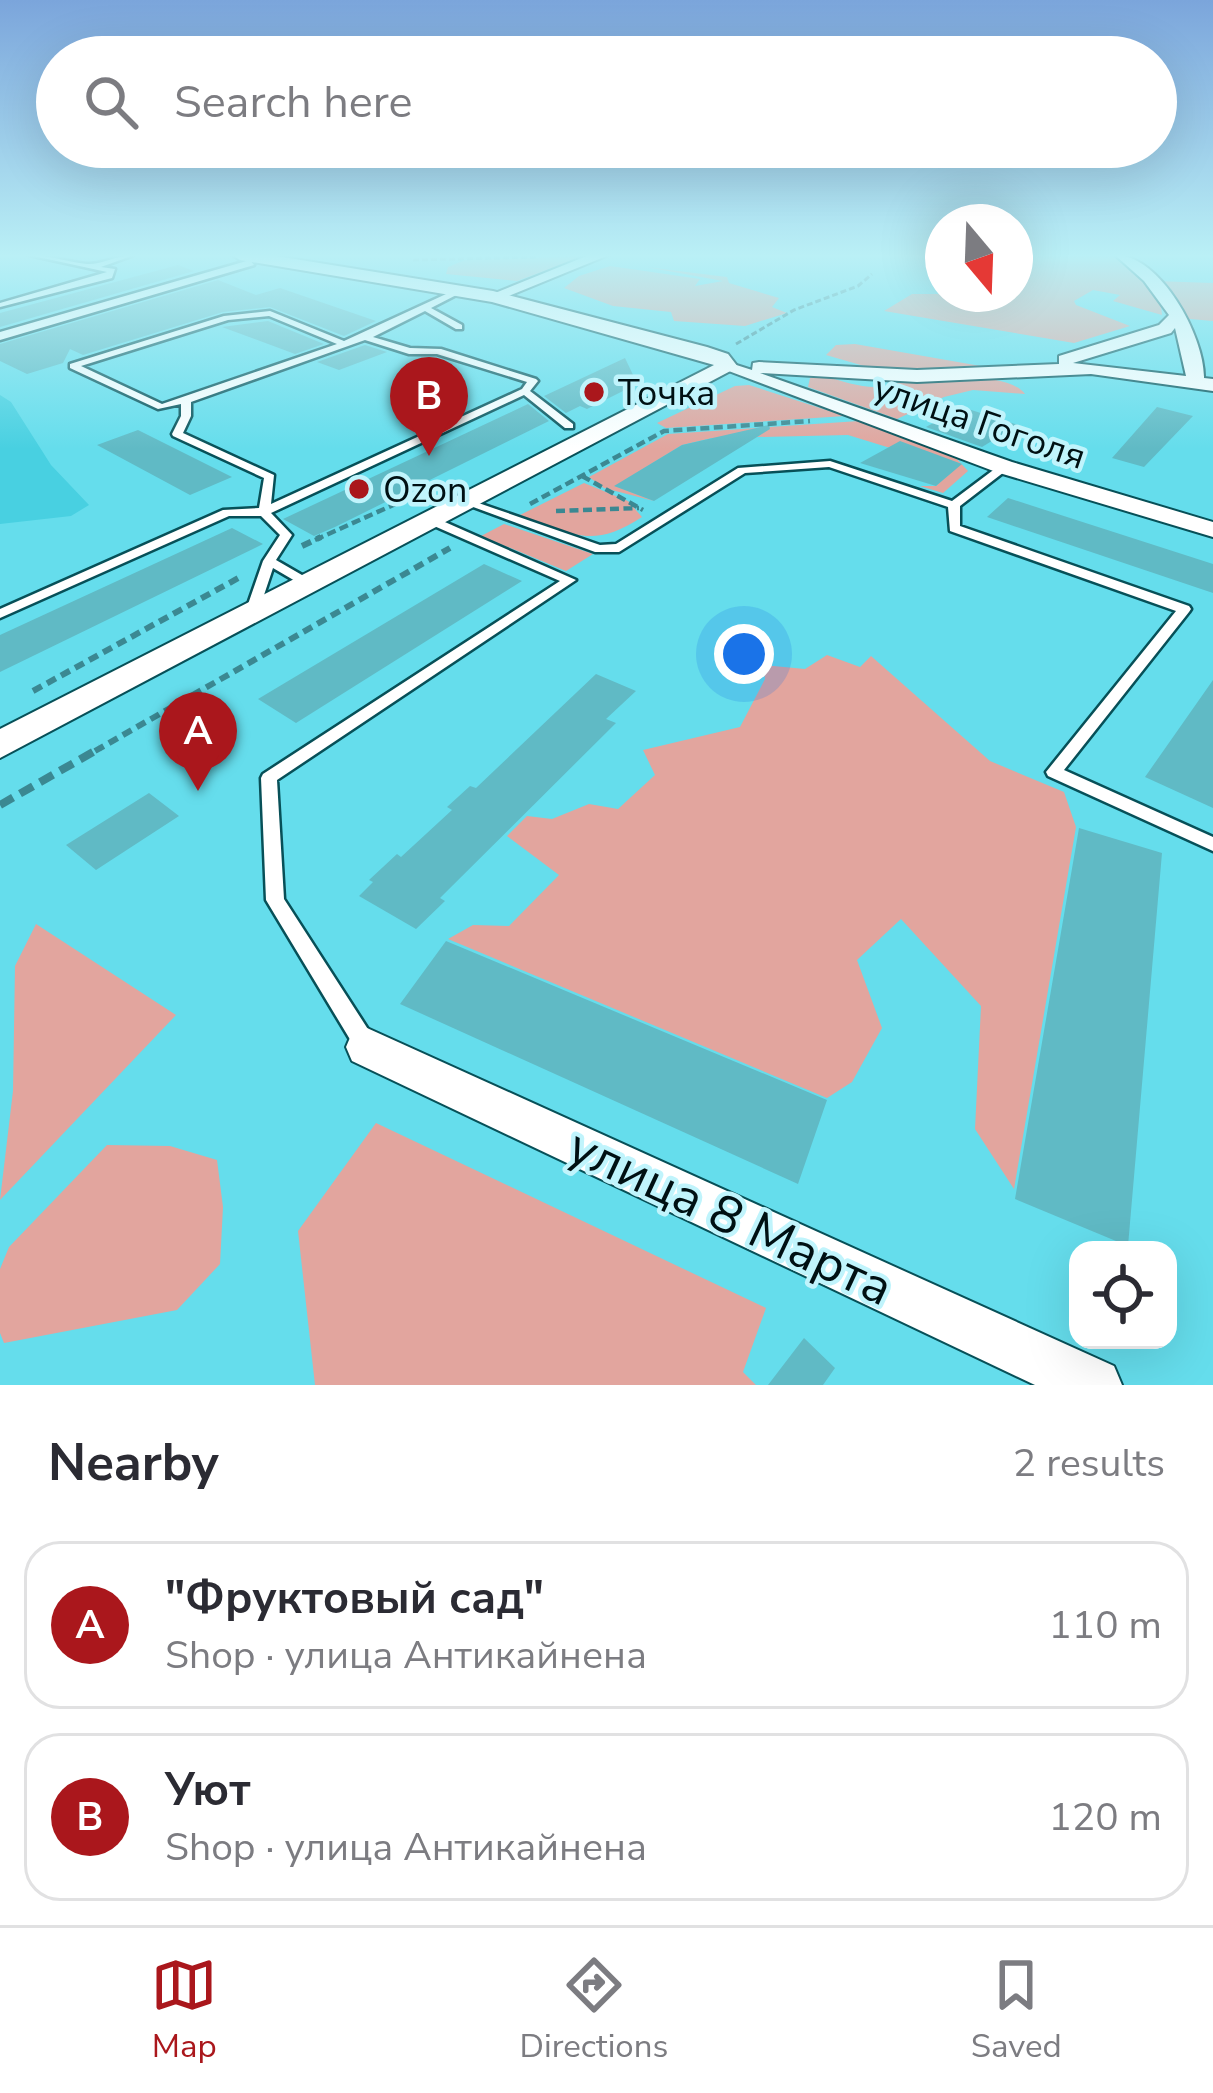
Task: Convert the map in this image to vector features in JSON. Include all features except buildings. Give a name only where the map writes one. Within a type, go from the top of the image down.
[{"type":"street","points":[[0,336],[52,320]]},
{"type":"street","points":[[578,320],[720,359],[917,376],[1091,368],[1204,383],[1196,354],[1176,320]]},
{"type":"street","points":[[1017,370],[1084,356],[1165,329],[1174,320]]},
{"type":"street","points":[[0,745],[429,519],[452,492],[728,358]]},
{"type":"street","name":"улица Гоголя","points":[[728,358],[866,418],[1004,467],[1213,530]]},
{"type":"street","name":"улица 8 Марта","points":[[367,1047],[1095,1385]]},
{"type":"lane","points":[[222,320],[73,366],[161,407],[365,337],[399,320]]},
{"type":"lane","points":[[286,320],[340,342]]},
{"type":"lane","points":[[446,320],[459,327]]},
{"type":"lane","points":[[0,614],[226,512],[264,512],[524,391],[533,382],[438,351],[409,351],[365,337]]},
{"type":"lane","points":[[524,391],[569,426]]},
{"type":"lane","points":[[186,400],[186,416],[177,426],[178,434],[270,476],[264,512]]},
{"type":"lane","points":[[452,492],[599,549],[619,548],[742,470],[830,464],[954,505]]},
{"type":"lane","points":[[954,505],[1004,467]]},
{"type":"lane","points":[[954,505],[954,528],[1184,609],[1054,772],[1213,844]]},
{"type":"lane","points":[[253,610],[269,561],[286,535],[264,512]]},
{"type":"lane","points":[[367,1047],[275,899],[269,778],[570,580],[429,519]]},
{"type":"lane","points":[[269,561],[308,582]]},
{"type":"path","points":[[728,358],[781,320]]},
{"type":"path","points":[[685,505],[516,512],[664,430],[866,418]]},
{"type":"path","points":[[581,476],[663,520]]},
{"type":"path","points":[[19,698],[269,561],[452,492]]},
{"type":"path","points":[[0,805],[470,537]]},
{"type":"shaded area","points":[[674,320],[766,320],[745,326]]},
{"type":"shaded area","points":[[935,320],[1114,320],[1130,326],[1074,343]]},
{"type":"shaded area","points":[[855,344],[992,368],[871,368],[826,355],[836,345]]},
{"type":"shaded area","points":[[824,376],[874,387],[904,380],[987,379],[1016,386],[1025,394],[973,390],[944,397],[897,419],[808,387],[810,378]]},
{"type":"shaded area","points":[[749,385],[845,416],[666,428],[657,423],[735,386]]},
{"type":"shaded area","points":[[0,395],[11,402],[51,465],[89,505],[71,516],[0,524]]},
{"type":"shaded area","points":[[859,421],[954,456],[968,471],[943,493],[920,486],[936,486],[955,468],[848,435],[712,438],[682,445],[615,486],[654,501],[604,488],[589,477],[668,434]]},
{"type":"shaded area","points":[[584,483],[628,501],[642,517],[609,533],[582,536],[520,515]]},
{"type":"shaded area","points":[[504,524],[593,554],[566,571],[481,536]]},
{"type":"shaded area","points":[[827,655],[860,667],[871,656],[990,761],[1064,792],[1076,827],[1014,1189],[975,1129],[981,1006],[901,919],[857,960],[882,1028],[852,1082],[827,1098],[448,939],[473,925],[509,926],[559,875],[507,836],[527,816],[552,819],[589,804],[618,809],[655,775],[643,750],[740,727],[765,679],[763,665],[805,669]]},
{"type":"shaded area","points":[[36,924],[176,1015],[0,1200],[13,1091],[15,966]]},
{"type":"shaded area","points":[[376,1123],[766,1308],[743,1372],[756,1385],[315,1385],[298,1231]]},
{"type":"shaded area","points":[[107,1145],[170,1146],[217,1160],[223,1207],[220,1264],[177,1310],[4,1343],[0,1269],[9,1247]]},
{"type":"place","name":"Точка","points":[[594,392]]},
{"type":"place","name":"Уют","points":[[429,456]]},
{"type":"place","name":"Ozon","points":[[359,489]]},
{"type":"place","name":"\"Фруктовый сад\"","points":[[198,791]]}]
